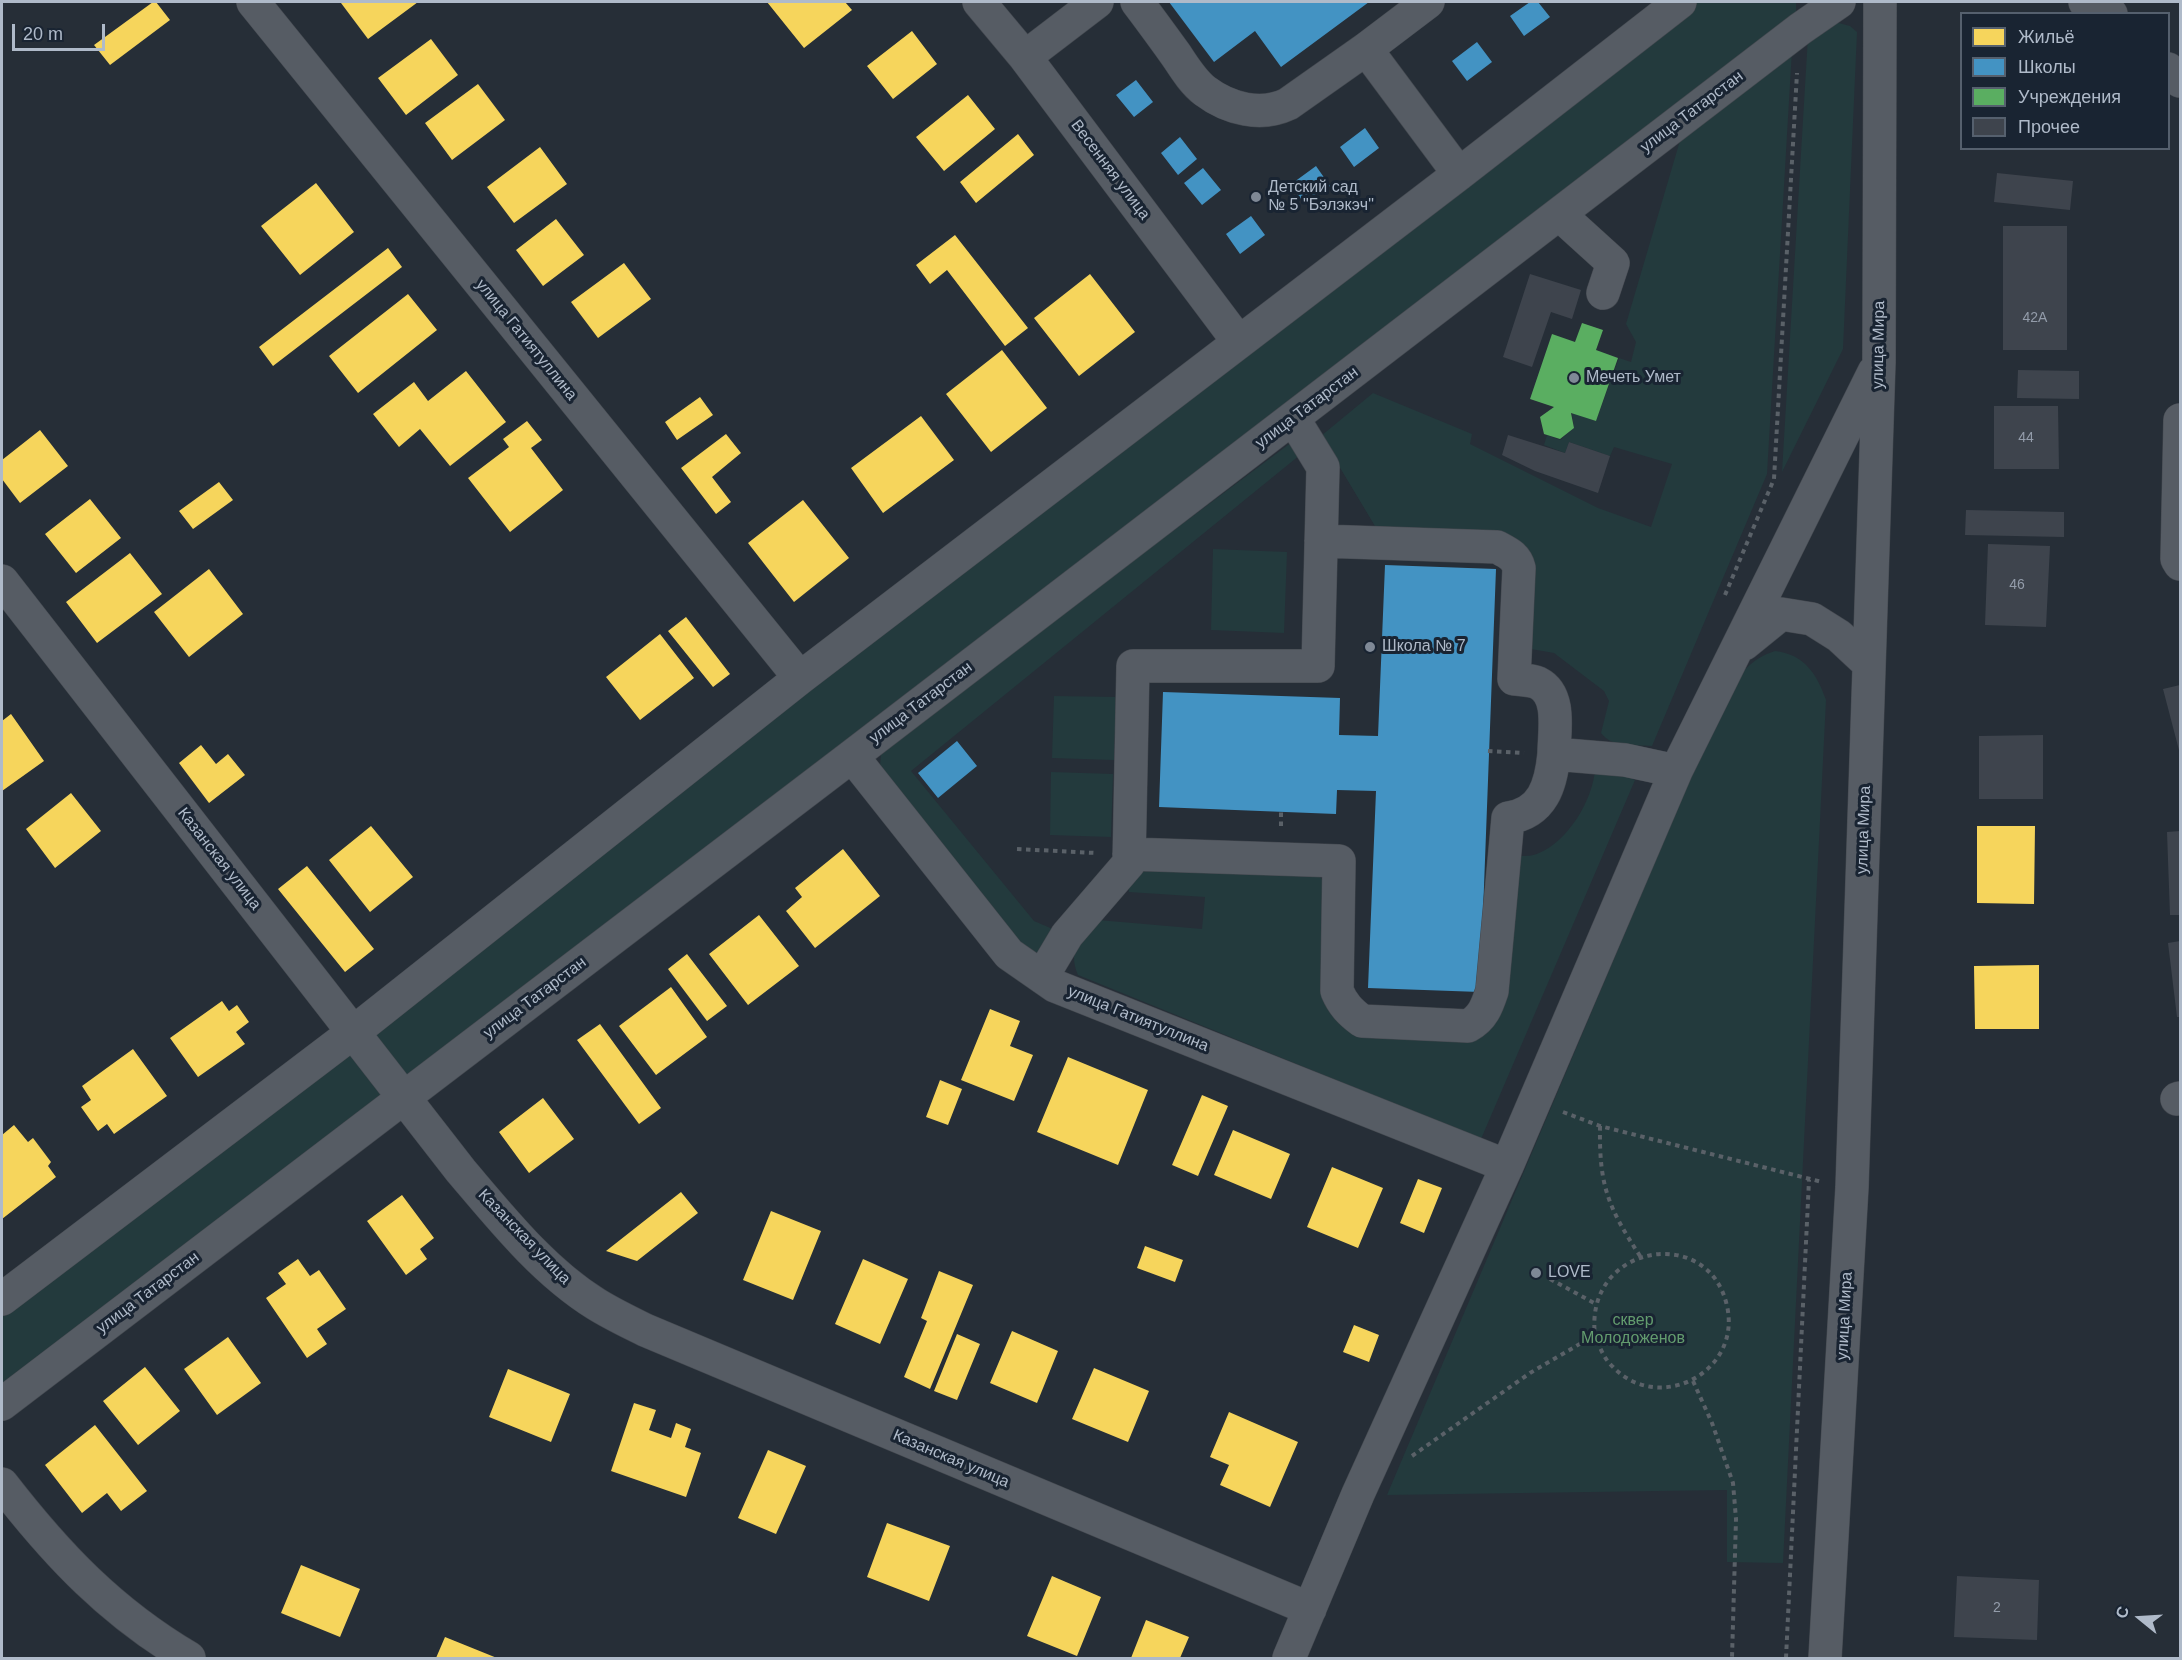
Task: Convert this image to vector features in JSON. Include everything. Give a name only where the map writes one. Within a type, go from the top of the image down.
[{"type":"street","name":"улица Гатиятуллина","points":[[253,2],[800,678]]},
{"type":"street","name":"Весенняя улица","points":[[979,2],[1025,57],[1239,341]]},
{"type":"street","points":[[1025,57],[1097,2]]},
{"type":"street","points":[[1137,2],[1188,72],[1204,90],[1228,105],[1254,111],[1274,111],[1288,104],[1428,2]]},
{"type":"street","points":[[2,1299],[355,1031],[800,678],[1680,2]]},
{"type":"street","name":"улица Татарстан","points":[[2,1404],[1800,29],[1839,2]]},
{"type":"street","name":"улица Мира","points":[[1825,1659],[1852,1187],[1879,362],[1880,2]]},
{"type":"street","points":[[2085,2],[2107,12]]},
{"type":"street","points":[[1366,48],[1459,174]]},
{"type":"street","points":[[2170,70],[2181,81]]},
{"type":"street","points":[[1559,214],[1613,263],[1603,293]]},
{"type":"street","points":[[1289,1659],[1358,1494],[1507,1166],[1676,771],[1879,362]]},
{"type":"street","points":[[1042,977],[1067,935],[1129,863],[1133,666],[1318,666],[1323,467],[1293,418]]},
{"type":"street","points":[[2181,420],[2177,559],[2181,564]]},
{"type":"street","points":[[1129,854],[1339,861],[1337,992],[1351,1014],[1362,1021],[1468,1026],[1477,1021],[1486,1009],[1492,991],[1508,818],[1521,816],[1538,805],[1547,790],[1552,775],[1554,754],[1554,703],[1549,691],[1537,682],[1514,679],[1519,568],[1517,560],[1497,547],[1321,541]]},
{"type":"street","name":"Казанская улица","points":[[2,581],[355,1031],[404,1098],[502,1219],[565,1281],[595,1303],[645,1330],[1310,1609]]},
{"type":"street","points":[[1736,651],[1781,614],[1812,619],[1839,636],[1869,664]]},
{"type":"street","points":[[1554,754],[1625,760],[1676,771]]},
{"type":"street","name":"улица Гатиятуллина","points":[[852,756],[1009,954],[1055,986],[1507,1166]]},
{"type":"street","points":[[2,1484],[73,1569],[116,1608],[189,1659]]},
{"type":"path","points":[[1722,600],[1774,479],[1800,29]]},
{"type":"path","points":[[1017,849],[1129,854]]},
{"type":"path","points":[[1534,1101],[1600,1126],[1809,1180],[1852,1187]]},
{"type":"path","points":[[1600,1126],[1600,1156],[1608,1200],[1621,1227],[1640,1256]]},
{"type":"path","points":[[1786,1659],[1809,1180]]},
{"type":"path","points":[[1663,1253],[1685,1257],[1704,1269],[1719,1286],[1728,1307],[1728,1328],[1722,1350],[1710,1368],[1693,1381],[1672,1388],[1650,1388],[1629,1380],[1612,1367],[1595,1335],[1596,1304],[1605,1284],[1620,1267],[1640,1256],[1663,1253]]},
{"type":"path","points":[[1550,1279],[1596,1304]]},
{"type":"path","points":[[1404,1462],[1530,1373],[1595,1335]]},
{"type":"path","points":[[1693,1381],[1718,1439],[1733,1483],[1736,1519],[1732,1659]]},
{"type":"green space","points":[[1696,2],[1796,2],[1796,19],[2,1403],[2,1314]]},
{"type":"green space","points":[[1835,22],[1850,26],[1857,32],[1843,349],[1782,472],[1808,36]]},
{"type":"green space","points":[[1792,50],[1767,474],[1652,746],[1617,743],[1601,733],[1609,701],[1604,691],[1554,653],[1531,649],[1529,557],[1378,531],[1321,436],[1373,393],[1472,434],[1470,444],[1598,508],[1651,527],[1672,464],[1614,447],[1610,456],[1569,442],[1565,453],[1544,445],[1547,435],[1560,440],[1574,428],[1572,413],[1596,421],[1619,358],[1631,362],[1636,342],[1626,324],[1684,127]]},
{"type":"green space","points":[[1292,442],[1300,455],[911,771],[1034,921],[1055,930],[1040,952],[1032,952],[1022,947],[880,767],[881,754],[909,728]]},
{"type":"green space","points":[[1213,549],[1287,552],[1284,633],[1211,630]]},
{"type":"green space","name":"сквер Молодоженов","points":[[1775,651],[1794,656],[1802,661],[1814,674],[1826,700],[1783,1563],[1727,1562],[1727,1490],[1387,1495],[1727,692],[1753,662]]},
{"type":"green space","points":[[1054,696],[1116,697],[1114,760],[1052,758]]},
{"type":"green space","points":[[1595,769],[1619,773],[1635,780],[1481,1139],[1078,975],[1074,958],[1075,951],[1081,938],[1098,920],[1202,929],[1205,897],[1129,892],[1128,885],[1144,869],[1313,872],[1321,878],[1325,885],[1326,998],[1463,1039],[1520,856],[1534,855],[1550,847],[1569,829],[1584,806]]},
{"type":"green space","points":[[1051,772],[1113,774],[1111,837],[1050,835]]},
{"type":"building: Жильё","points":[[156,2],[170,20],[110,65],[94,45]]},
{"type":"building: Жильё","points":[[418,2],[368,39],[341,3]]},
{"type":"building: Жильё","points":[[767,2],[845,2],[852,10],[804,48]]},
{"type":"building: Жильё","points":[[912,31],[937,64],[893,99],[867,66]]},
{"type":"building: Жильё","points":[[431,39],[458,75],[406,115],[378,78]]},
{"type":"building: Жильё","points":[[478,84],[505,120],[452,160],[425,123]]},
{"type":"building: Жильё","points":[[968,95],[995,129],[944,171],[916,137]]},
{"type":"building: Жильё","points":[[1018,134],[1034,155],[976,203],[960,182]]},
{"type":"building: Жильё","points":[[540,147],[567,184],[514,223],[487,187]]},
{"type":"building: Жильё","points":[[316,183],[354,232],[300,275],[261,226]]},
{"type":"building: Жильё","points":[[556,219],[584,255],[543,286],[516,250]]},
{"type":"building: Жильё","points":[[955,235],[1028,328],[1005,346],[947,270],[930,284],[916,265]]},
{"type":"building: Жильё","points":[[388,248],[402,267],[273,366],[259,347]]},
{"type":"building: Жильё","points":[[624,263],[651,299],[598,338],[571,302]]},
{"type":"building: Жильё","points":[[1090,274],[1135,332],[1079,376],[1034,318]]},
{"type":"building: Жильё","points":[[408,294],[437,330],[358,393],[329,356]]},
{"type":"building: Жильё","points":[[1002,350],[1047,408],[991,452],[946,394]]},
{"type":"building: Жильё","points":[[466,371],[506,422],[450,466],[420,429],[399,447],[373,414],[414,382],[428,401]]},
{"type":"building: Жильё","points":[[700,397],[713,415],[677,440],[665,422]]},
{"type":"building: Жильё","points":[[921,416],[954,460],[883,513],[851,468]]},
{"type":"building: Жильё","points":[[527,421],[542,440],[531,448],[563,490],[510,532],[468,478],[509,447],[503,439]]},
{"type":"building: Жильё","points":[[40,430],[68,466],[20,503],[2,479],[2,460]]},
{"type":"building: Жильё","points":[[726,434],[741,453],[712,477],[731,502],[716,514],[681,468]]},
{"type":"building: Жильё","points":[[219,482],[233,500],[193,529],[179,511]]},
{"type":"building: Жильё","points":[[90,499],[121,538],[76,573],[45,534]]},
{"type":"building: Жильё","points":[[803,500],[849,558],[794,602],[748,543]]},
{"type":"building: Жильё","points":[[130,553],[162,594],[97,643],[66,602]]},
{"type":"building: Жильё","points":[[209,569],[243,614],[189,657],[154,612]]},
{"type":"building: Жильё","points":[[686,617],[730,674],[713,687],[668,631]]},
{"type":"building: Жильё","points":[[660,634],[694,678],[640,720],[606,677]]},
{"type":"building: Жильё","points":[[11,714],[44,761],[2,791],[2,721]]},
{"type":"building: Жильё","points":[[201,745],[216,764],[228,754],[245,775],[209,803],[179,763]]},
{"type":"building: Жильё","points":[[71,793],[101,831],[55,868],[26,829]]},
{"type":"building: Жильё","points":[[371,826],[413,877],[370,912],[329,860]]},
{"type":"building: Жильё","points":[[1977,826],[2035,826],[2034,904],[1977,903]]},
{"type":"building: Жильё","points":[[843,849],[880,896],[815,948],[786,911],[802,897],[795,888]]},
{"type":"building: Жильё","points":[[307,866],[374,949],[345,972],[278,889]]},
{"type":"building: Жильё","points":[[759,915],[799,966],[748,1005],[709,954]]},
{"type":"building: Жильё","points":[[687,954],[727,1006],[707,1021],[668,969]]},
{"type":"building: Жильё","points":[[2039,965],[2039,1029],[1975,1029],[1974,966]]},
{"type":"building: Жильё","points":[[671,987],[707,1037],[656,1075],[619,1026]]},
{"type":"building: Жильё","points":[[222,1001],[229,1011],[237,1005],[249,1022],[236,1032],[245,1044],[198,1077],[170,1038]]},
{"type":"building: Жильё","points":[[990,1009],[1020,1021],[1010,1046],[1033,1055],[1014,1101],[961,1080]]},
{"type":"building: Жильё","points":[[600,1024],[661,1108],[639,1124],[577,1040]]},
{"type":"building: Жильё","points":[[133,1049],[167,1096],[114,1134],[107,1124],[98,1131],[81,1107],[91,1100],[82,1086]]},
{"type":"building: Жильё","points":[[1068,1057],[1148,1090],[1118,1165],[1037,1132]]},
{"type":"building: Жильё","points":[[940,1080],[962,1089],[948,1125],[926,1117]]},
{"type":"building: Жильё","points":[[1202,1095],[1228,1106],[1198,1176],[1172,1165]]},
{"type":"building: Жильё","points":[[543,1098],[574,1139],[529,1173],[499,1132]]},
{"type":"building: Жильё","points":[[14,1125],[28,1142],[33,1138],[51,1162],[48,1166],[56,1177],[2,1219],[2,1135]]},
{"type":"building: Жильё","points":[[1233,1130],[1290,1154],[1271,1199],[1214,1175]]},
{"type":"building: Жильё","points":[[1332,1167],[1383,1188],[1358,1248],[1307,1227]]},
{"type":"building: Жильё","points":[[1418,1179],[1442,1188],[1424,1233],[1400,1223]]},
{"type":"building: Жильё","points":[[681,1192],[698,1213],[637,1261],[606,1251]]},
{"type":"building: Жильё","points":[[402,1195],[434,1238],[420,1249],[427,1259],[406,1275],[367,1221]]},
{"type":"building: Жильё","points":[[771,1211],[821,1231],[793,1300],[743,1280]]},
{"type":"building: Жильё","points":[[1145,1246],[1183,1260],[1175,1282],[1137,1268]]},
{"type":"building: Жильё","points":[[298,1259],[310,1276],[319,1270],[346,1309],[317,1329],[327,1344],[307,1358],[266,1298],[286,1284],[278,1273]]},
{"type":"building: Жильё","points":[[863,1259],[908,1279],[880,1344],[835,1324]]},
{"type":"building: Жильё","points":[[939,1271],[973,1285],[930,1389],[904,1377],[927,1321],[921,1318]]},
{"type":"building: Жильё","points":[[1354,1325],[1379,1335],[1369,1362],[1343,1352]]},
{"type":"building: Жильё","points":[[1012,1331],[1058,1351],[1037,1403],[990,1383]]},
{"type":"building: Жильё","points":[[957,1334],[980,1344],[957,1400],[934,1391]]},
{"type":"building: Жильё","points":[[228,1337],[261,1383],[217,1415],[184,1369]]},
{"type":"building: Жильё","points":[[145,1367],[180,1411],[138,1445],[103,1401]]},
{"type":"building: Жильё","points":[[1094,1368],[1149,1391],[1128,1442],[1072,1419]]},
{"type":"building: Жильё","points":[[508,1369],[570,1394],[551,1442],[489,1417]]},
{"type":"building: Жильё","points":[[634,1403],[656,1410],[649,1430],[671,1438],[676,1423],[691,1429],[685,1447],[701,1453],[686,1497],[611,1471]]},
{"type":"building: Жильё","points":[[1229,1412],[1298,1442],[1270,1507],[1220,1485],[1229,1465],[1210,1457]]},
{"type":"building: Жильё","points":[[95,1425],[147,1491],[121,1511],[107,1493],[82,1513],[45,1465]]},
{"type":"building: Жильё","points":[[768,1450],[806,1466],[776,1534],[738,1518]]},
{"type":"building: Жильё","points":[[887,1523],[950,1546],[929,1601],[867,1577]]},
{"type":"building: Жильё","points":[[301,1565],[360,1589],[340,1637],[281,1613]]},
{"type":"building: Жильё","points":[[1052,1576],[1101,1597],[1077,1656],[1027,1636]]},
{"type":"building: Жильё","points":[[1146,1620],[1189,1637],[1180,1658],[1131,1658]]},
{"type":"building: Жильё","points":[[445,1637],[497,1658],[436,1658]]},
{"type":"building: Школы","points":[[1169,2],[1369,2],[1281,67],[1255,31],[1214,62]]},
{"type":"building: Школы","points":[[1530,2],[1538,2],[1550,17],[1524,36],[1510,16]]},
{"type":"building: Школы","points":[[1477,42],[1492,62],[1467,81],[1452,61]]},
{"type":"building: Школы","points":[[1136,80],[1153,102],[1134,117],[1116,95]]},
{"type":"building: Школы","points":[[1365,128],[1379,148],[1354,167],[1340,147]]},
{"type":"building: Школы","points":[[1180,137],[1197,159],[1178,175],[1161,153]]},
{"type":"building: Школы","points":[[1316,166],[1330,186],[1305,204],[1290,185]]},
{"type":"building: Школы","points":[[1203,168],[1221,190],[1202,205],[1184,183]]},
{"type":"building: Школы","points":[[1251,216],[1265,235],[1240,254],[1226,234]]},
{"type":"building: Школы","name":"Школа № 7","points":[[1385,565],[1496,569],[1480,992],[1368,988],[1376,791],[1337,790],[1336,814],[1159,807],[1163,692],[1340,698],[1339,735],[1378,736]]},
{"type":"building: Школы","points":[[957,741],[977,766],[938,798],[918,773]]},
{"type":"building: Учреждения","name":"Мечеть Умет","points":[[1582,323],[1603,330],[1596,350],[1618,358],[1596,421],[1571,413],[1574,428],[1560,439],[1544,434],[1540,417],[1554,407],[1530,399],[1552,334],[1575,342]]},
{"type":"building: Прочее","points":[[1997,173],[2073,181],[2070,210],[1994,202]]},
{"type":"building: Прочее","points":[[2003,226],[2067,226],[2067,350],[2003,350]]},
{"type":"building: Прочее","points":[[1530,274],[1581,290],[1572,319],[1551,312],[1532,367],[1503,357]]},
{"type":"building: Прочее","points":[[2018,370],[2079,371],[2079,399],[2017,398]]},
{"type":"building: Прочее","points":[[1994,406],[2058,406],[2059,469],[1994,469]]},
{"type":"building: Прочее","points":[[1508,435],[1565,453],[1569,442],[1610,456],[1598,493],[1535,471],[1502,455]]},
{"type":"building: Прочее","points":[[1966,510],[2064,512],[2064,537],[1965,535]]},
{"type":"building: Прочее","points":[[1988,544],[2050,546],[2046,627],[1985,625]]},
{"type":"building: Прочее","points":[[2180,685],[2180,754],[2163,689]]},
{"type":"building: Прочее","points":[[2043,735],[2043,799],[1979,799],[1979,736]]},
{"type":"building: Прочее","points":[[2180,831],[2180,915],[2170,915],[2167,832]]},
{"type":"building: Прочее","points":[[2180,941],[2180,1017],[2177,1017],[2168,943]]},
{"type":"building: Прочее","points":[[1957,1576],[2039,1580],[2037,1640],[1954,1637]]},
{"type":"place","name":"Детский сад № 5 \"Бэлэкэч\"","points":[[1256,197]]},
{"type":"place","name":"Мечеть Умет","points":[[1574,378]]},
{"type":"place","name":"Школа № 7","points":[[1370,647]]},
{"type":"place","name":"LOVE","points":[[1536,1273]]}]
